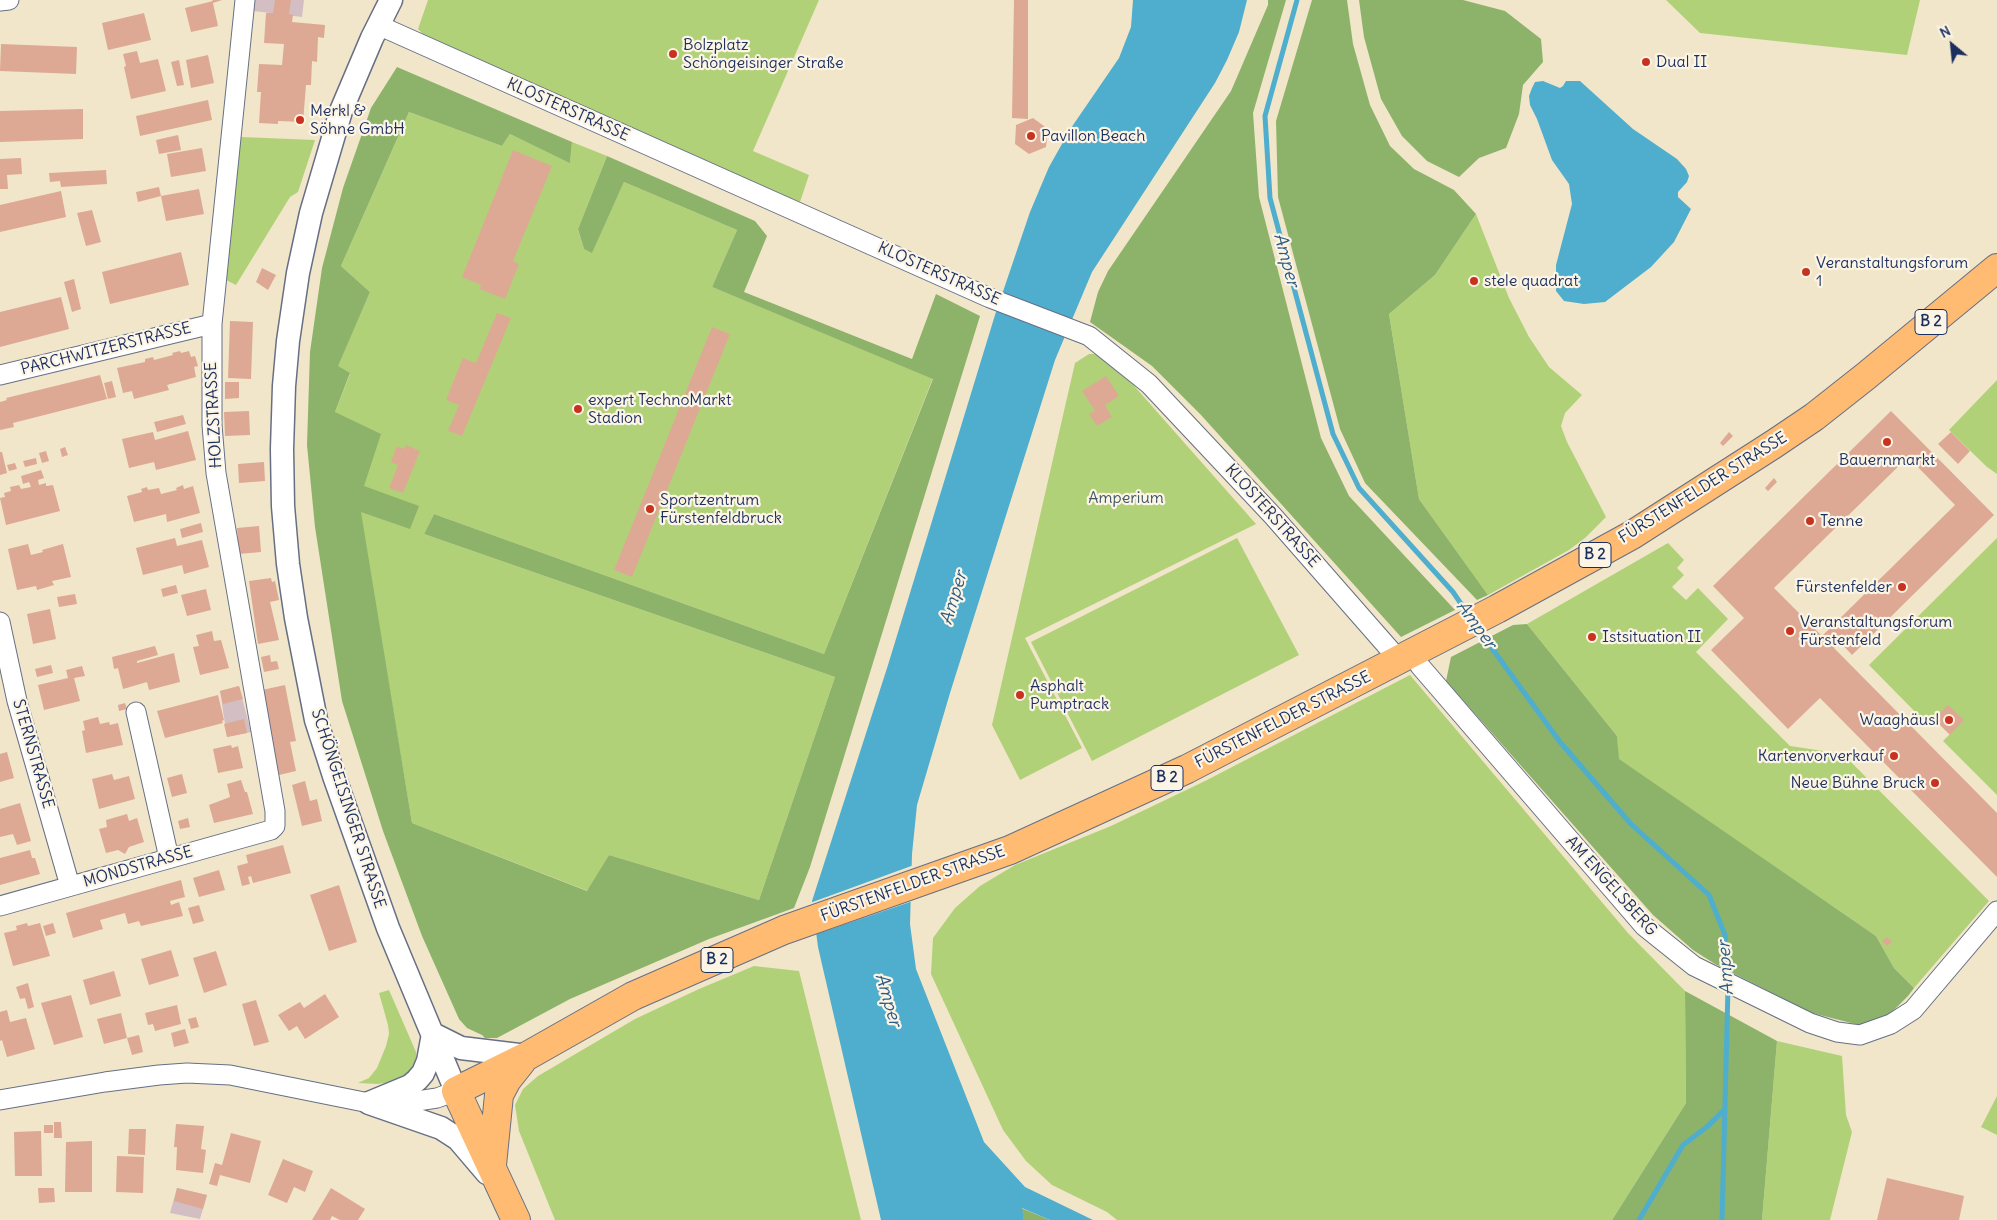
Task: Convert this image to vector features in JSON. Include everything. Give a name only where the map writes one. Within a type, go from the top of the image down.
[{"type":"main road","name":"FÜRSTENFELDER STRASSE","points":[[456,1091],[527,1056],[633,996],[802,924],[1010,850],[1187,769],[1497,609],[1632,535],[1814,417],[1997,268]]},
{"type":"main road","points":[[497,1179],[499,1095],[507,1080],[527,1056]]},
{"type":"main road","name":"SCHÖNGEISINGER STRASSE","points":[[456,1091],[516,1220]]},
{"type":"street","points":[[0,2],[9,0]]},
{"type":"street","name":"HOLZSTRASSE","points":[[245,0],[212,324],[212,425],[216,473],[275,811],[275,826]]},
{"type":"street","name":"SCHÖNGEISINGER STRASSE","points":[[392,0],[378,25],[341,112],[311,213],[298,273],[288,341],[284,386],[283,506],[288,564],[296,618],[316,720],[388,928],[456,1091]]},
{"type":"street","name":"KLOSTERSTRASSE","points":[[378,25],[1000,302],[1076,329],[1089,336],[1149,384],[1406,657]]},
{"type":"street","name":"PARCHWITZERSTRASSE","points":[[0,375],[212,324]]},
{"type":"street","name":"STERNSTRASSE","points":[[0,622],[17,701],[70,886]]},
{"type":"street","name":"AM ENGELSBERG","points":[[1406,657],[1420,666],[1644,926],[1694,966],[1810,1023],[1837,1032],[1860,1035],[1891,1024],[1913,1010],[1997,911]]},
{"type":"street","points":[[136,712],[169,858]]},
{"type":"street","name":"MONDSTRASSE","points":[[0,906],[272,830],[275,826]]},
{"type":"street","points":[[368,1103],[410,1086],[418,1080],[428,1061],[433,1034],[461,1048],[527,1056]]},
{"type":"street","points":[[0,1100],[158,1075],[230,1074],[368,1103],[441,1128],[458,1139],[497,1179]]},
{"type":"street","points":[[368,1103],[404,1103],[437,1098],[456,1091]]},
{"type":"shaded area","points":[[255,0],[304,0],[302,17],[254,11]]},
{"type":"shaded area","points":[[239,686],[251,732],[227,737],[220,691]]},
{"type":"shaded area","points":[[177,1188],[207,1195],[200,1219],[170,1213]]},
{"type":"green space","points":[[428,0],[819,0],[753,151],[809,175],[800,202],[433,44],[418,29]]},
{"type":"green space","points":[[1268,0],[1286,0],[1253,113],[1259,197],[1321,438],[1349,496],[1455,610],[1401,637],[1201,415],[1152,366],[1090,322],[1098,292],[1108,271],[1231,91],[1268,5]]},
{"type":"green space","points":[[1312,0],[1347,0],[1353,44],[1370,105],[1390,146],[1414,169],[1454,190],[1476,214],[1435,275],[1389,314],[1419,499],[1488,595],[1477,600],[1365,483],[1340,429],[1278,197],[1276,121]]},
{"type":"green space","points":[[1359,0],[1463,0],[1505,11],[1541,39],[1543,62],[1523,85],[1519,114],[1506,148],[1479,158],[1459,177],[1427,161],[1402,136],[1381,99],[1364,37]]},
{"type":"green space","points":[[1666,0],[1920,0],[1907,55],[1700,33]]},
{"type":"green space","points":[[397,67],[572,142],[570,163],[510,134],[502,146],[409,112],[341,266],[370,292],[338,366],[350,373],[335,412],[381,434],[364,486],[419,506],[410,529],[361,512],[412,823],[587,891],[609,855],[759,900],[835,677],[424,534],[434,514],[824,654],[933,379],[712,287],[737,230],[624,182],[592,253],[584,249],[578,229],[607,156],[755,221],[767,236],[744,292],[912,359],[936,294],[980,316],[810,867],[794,908],[709,939],[570,999],[497,1038],[485,1038],[467,1028],[459,1019],[422,936],[383,831],[342,701],[315,527],[307,445],[310,352],[322,268],[343,188],[371,108]]},
{"type":"green space","name":"Sportzentrum Fürstenfeldbruck","points":[[409,112],[502,146],[510,134],[570,162],[572,142],[607,156],[578,229],[584,249],[592,252],[624,182],[737,230],[712,287],[933,378],[824,654],[434,514],[424,534],[835,677],[759,900],[609,855],[588,891],[412,823],[360,512],[364,486],[335,412],[350,374],[337,366],[370,292],[341,266]]},
{"type":"green space","points":[[241,137],[315,140],[298,192],[290,197],[236,285],[226,280]]},
{"type":"green space","points":[[1476,214],[1509,298],[1529,337],[1549,367],[1582,395],[1565,413],[1561,426],[1567,442],[1606,517],[1585,538],[1569,550],[1488,595],[1419,499],[1389,314],[1435,275]]},
{"type":"green space","name":"Amperium","points":[[1089,354],[1095,354],[1121,371],[1256,524],[1025,638],[1082,748],[1020,780],[992,725],[1075,363]]},
{"type":"green space","points":[[1997,380],[1997,474],[1987,467],[1949,430]]},
{"type":"green space","points":[[1237,538],[1299,655],[1092,761],[1031,642]]},
{"type":"green space","points":[[1997,538],[1997,795],[1943,741],[1950,734],[1934,719],[1928,725],[1869,665]]},
{"type":"green space","points":[[1668,543],[1684,560],[1677,568],[1684,575],[1672,587],[1686,600],[1698,588],[1728,619],[1696,652],[1790,746],[1843,754],[1989,901],[1914,988],[1894,968],[1876,936],[1618,759],[1617,736],[1527,624]]},
{"type":"green space","points":[[1527,624],[1617,736],[1619,759],[1876,936],[1894,968],[1914,988],[1889,1015],[1859,1025],[1812,1013],[1715,964],[1693,950],[1653,915],[1446,681],[1451,657],[1513,625]]},
{"type":"green space","points":[[1410,675],[1628,933],[1685,991],[1686,1103],[1612,1220],[1117,1220],[1107,1212],[1052,1185],[1026,1161],[1003,1130],[931,974],[933,938],[955,908],[980,886],[1015,865],[1111,826],[1205,781]]},
{"type":"green space","points":[[754,966],[799,971],[861,1220],[555,1220],[519,1131],[515,1105],[523,1089],[538,1076],[635,1019]]},
{"type":"green space","points":[[389,990],[416,1052],[416,1059],[406,1076],[391,1082],[378,1084],[358,1083],[369,1078],[377,1068],[386,1046],[389,1034],[388,1025],[379,993]]},
{"type":"green space","points":[[1685,991],[1777,1041],[1762,1220],[1612,1220],[1686,1103]]},
{"type":"green space","points":[[1777,1041],[1842,1056],[1846,1115],[1852,1132],[1830,1220],[1762,1220]]},
{"type":"green space","points":[[1997,1096],[1997,1135],[1981,1127]]},
{"type":"green space","points":[[1021,1208],[1050,1220],[1024,1220]]},
{"type":"water","points":[[1133,0],[1247,0],[1239,32],[1215,83],[1092,272],[1055,360],[950,693],[917,805],[912,854],[910,924],[916,969],[984,1142],[1025,1187],[1093,1220],[1050,1220],[1022,1208],[1024,1220],[881,1220],[818,947],[812,901],[888,665],[995,315],[1030,212],[1049,167],[1071,128],[1119,58],[1131,27]]},
{"type":"water","points":[[1543,81],[1560,88],[1566,81],[1580,81],[1633,129],[1677,159],[1686,169],[1689,176],[1687,182],[1678,192],[1678,197],[1691,209],[1674,242],[1651,267],[1605,302],[1584,304],[1564,301],[1556,291],[1556,265],[1572,204],[1569,184],[1552,160],[1530,105],[1529,96],[1535,82]]},
{"type":"pier","points":[[914,865],[913,901],[814,935],[810,903]]},
{"type":"building","points":[[212,0],[222,0],[213,3],[218,26],[191,32],[185,8]]},
{"type":"building","points":[[275,0],[291,0],[289,14],[293,15],[292,22],[325,25],[324,38],[318,37],[317,62],[312,61],[311,85],[306,85],[303,122],[278,121],[278,124],[259,123],[261,92],[257,92],[259,64],[282,65],[284,44],[264,43],[266,13],[273,13]]},
{"type":"building","points":[[1014,0],[1028,0],[1028,119],[1012,118]]},
{"type":"building","points":[[144,13],[151,40],[108,50],[102,23]]},
{"type":"building","points":[[1,44],[77,47],[76,74],[0,71]]},
{"type":"building","points":[[137,51],[140,63],[158,59],[166,91],[131,99],[123,54]]},
{"type":"building","points":[[208,55],[214,83],[191,88],[186,60]]},
{"type":"building","points":[[179,60],[184,85],[177,86],[171,62]]},
{"type":"building","points":[[208,100],[212,120],[140,136],[136,116]]},
{"type":"building","points":[[83,109],[83,139],[0,142],[0,111]]},
{"type":"building","name":"Pavillon Beach","points":[[1033,118],[1048,129],[1046,147],[1029,154],[1015,144],[1016,125]]},
{"type":"building","points":[[178,135],[181,150],[159,154],[156,140]]},
{"type":"building","points":[[202,148],[206,171],[171,177],[167,154]]},
{"type":"building","points":[[513,150],[552,166],[513,261],[519,264],[505,299],[480,289],[481,285],[462,277]]},
{"type":"building","points":[[21,158],[22,174],[7,175],[8,189],[0,189],[0,159]]},
{"type":"building","points":[[106,170],[107,184],[61,187],[60,181],[50,182],[49,173]]},
{"type":"building","points":[[159,187],[161,196],[138,202],[136,192]]},
{"type":"building","points":[[199,189],[204,214],[166,221],[161,196]]},
{"type":"building","points":[[61,191],[66,217],[0,232],[0,205]]},
{"type":"building","points":[[92,210],[101,242],[86,246],[77,213]]},
{"type":"building","points":[[181,252],[189,285],[110,304],[102,272]]},
{"type":"building","points":[[262,268],[276,275],[268,290],[256,282]]},
{"type":"building","points":[[74,279],[81,309],[72,312],[64,282]]},
{"type":"building","points":[[61,297],[69,329],[0,347],[0,312]]},
{"type":"building","points":[[497,313],[511,318],[462,436],[448,431],[459,405],[446,400],[463,358],[476,363]]},
{"type":"building","points":[[230,321],[253,322],[251,379],[228,378]]},
{"type":"building","points":[[712,327],[730,334],[632,577],[614,570]]},
{"type":"building","points":[[180,351],[181,353],[189,351],[191,357],[195,356],[198,366],[194,367],[196,377],[167,385],[169,390],[134,399],[132,391],[123,393],[117,368],[145,362],[145,359],[153,357],[154,360],[173,355],[172,353]]},
{"type":"building","points":[[100,375],[107,399],[13,423],[14,427],[0,430],[0,402],[7,400],[6,398]]},
{"type":"building","points":[[1106,376],[1119,396],[1105,405],[1112,417],[1097,426],[1089,414],[1095,411],[1082,391]]},
{"type":"building","points":[[112,381],[116,397],[108,399],[104,383]]},
{"type":"building","points":[[225,382],[239,382],[239,398],[225,399]]},
{"type":"building","points":[[249,411],[250,435],[225,436],[224,412]]},
{"type":"building","points":[[1891,411],[1994,515],[1852,655],[1840,642],[1834,648],[1997,813],[1997,877],[1820,698],[1788,729],[1711,650],[1744,618],[1713,586]],"holes":[[[1908,457],[1955,505],[1822,636],[1774,588]]]},
{"type":"building","points":[[183,415],[186,424],[157,432],[154,422]]},
{"type":"building","points":[[188,431],[196,460],[156,470],[154,462],[129,468],[122,439],[153,432],[155,440]]},
{"type":"building","points":[[1729,432],[1733,436],[1723,446],[1720,443]]},
{"type":"building","points":[[1951,432],[1970,451],[1958,464],[1938,444]]},
{"type":"building","points":[[406,445],[420,451],[403,493],[389,488],[398,465],[391,462],[397,446],[404,449]]},
{"type":"building","points":[[65,447],[68,455],[62,457],[60,449]]},
{"type":"building","points":[[46,451],[49,461],[42,463],[39,453]]},
{"type":"building","points":[[0,452],[2,452],[7,473],[0,475]]},
{"type":"building","points":[[36,458],[37,464],[25,467],[23,461]]},
{"type":"building","points":[[264,462],[265,481],[239,483],[238,464]]},
{"type":"building","points":[[15,463],[17,469],[9,471],[7,465]]},
{"type":"building","points":[[41,470],[44,478],[38,480],[39,485],[46,483],[46,486],[53,485],[60,511],[6,525],[0,498],[5,497],[4,493],[11,491],[10,487],[19,485],[21,489],[31,487],[29,482],[23,484],[21,476]]},
{"type":"building","points":[[1774,478],[1777,482],[1768,491],[1765,488]]},
{"type":"building","points":[[183,485],[184,489],[193,486],[200,513],[167,522],[166,514],[134,522],[127,496],[142,492],[141,489],[147,487],[148,490],[159,488],[161,494],[177,490],[176,488]]},
{"type":"building","points":[[201,523],[203,532],[182,538],[180,529]]},
{"type":"building","points":[[259,526],[261,552],[239,554],[237,528]]},
{"type":"building","points":[[175,538],[177,546],[202,540],[209,567],[184,574],[182,565],[143,575],[136,548]]},
{"type":"building","points":[[28,544],[31,555],[63,544],[71,577],[52,581],[54,585],[37,590],[36,586],[17,590],[8,549]]},
{"type":"building","points":[[271,578],[272,582],[275,581],[279,600],[270,602],[279,640],[258,644],[249,581]]},
{"type":"building","points":[[176,585],[178,593],[163,597],[161,589]]},
{"type":"building","points":[[206,589],[211,610],[187,616],[181,595]]},
{"type":"building","points":[[75,594],[77,604],[59,607],[57,597]]},
{"type":"building","points":[[50,609],[56,639],[33,644],[27,614]]},
{"type":"building","points":[[212,631],[214,641],[221,640],[229,668],[200,675],[193,647],[199,646],[196,635]]},
{"type":"building","points":[[155,646],[158,655],[137,661],[137,663],[174,653],[180,682],[149,690],[147,682],[123,689],[118,668],[114,669],[112,657]]},
{"type":"building","points":[[270,655],[271,662],[277,661],[279,669],[264,672],[261,657]]},
{"type":"building","points":[[51,665],[53,673],[37,677],[35,669]]},
{"type":"building","points":[[82,666],[85,676],[74,678],[80,701],[44,710],[38,685],[68,678],[66,670]]},
{"type":"building","points":[[285,685],[296,741],[290,742],[296,771],[279,775],[262,690]]},
{"type":"building","points":[[239,686],[243,699],[223,704],[220,691]]},
{"type":"building","points":[[218,695],[224,720],[222,721],[223,723],[165,738],[157,711]]},
{"type":"building","points":[[125,703],[127,709],[119,711],[118,705]]},
{"type":"building","name":"Waaghäusl","points":[[1948,705],[1964,720],[1950,735],[1934,719]]},
{"type":"building","points":[[98,717],[100,724],[109,722],[110,725],[118,723],[123,745],[86,753],[82,731],[85,730],[83,721]]},
{"type":"building","points":[[244,719],[247,733],[227,737],[224,724]]},
{"type":"building","points":[[231,745],[232,748],[238,746],[243,768],[218,773],[213,749]]},
{"type":"building","points":[[7,752],[14,778],[0,782],[0,754]]},
{"type":"building","points":[[112,774],[114,780],[129,776],[135,799],[99,809],[92,779]]},
{"type":"building","points":[[182,774],[187,793],[172,797],[167,778]]},
{"type":"building","points":[[241,780],[245,792],[247,792],[253,814],[214,823],[209,805],[230,797],[227,784]]},
{"type":"building","points":[[305,781],[310,801],[317,799],[322,821],[302,826],[292,785]]},
{"type":"building","points":[[20,803],[31,841],[17,845],[13,834],[0,837],[0,809]]},
{"type":"building","points":[[127,814],[129,821],[137,818],[144,842],[129,847],[125,854],[118,850],[106,853],[99,829],[107,827],[106,820]]},
{"type":"building","points":[[188,818],[190,827],[180,829],[178,821]]},
{"type":"building","points":[[283,845],[291,873],[253,883],[251,876],[248,877],[250,884],[242,886],[237,866],[248,863],[246,855]]},
{"type":"building","points":[[30,850],[32,858],[35,858],[40,874],[0,885],[0,858]]},
{"type":"building","points":[[219,870],[225,890],[199,897],[193,878]]},
{"type":"building","points":[[181,880],[185,897],[170,901],[171,905],[179,902],[183,916],[141,926],[139,921],[128,924],[125,913],[100,920],[103,929],[73,938],[66,913]]},
{"type":"building","points":[[339,885],[357,942],[329,951],[310,895]]},
{"type":"building","points":[[199,905],[204,921],[193,924],[188,908]]},
{"type":"building","points":[[27,923],[28,926],[40,923],[50,956],[13,966],[4,933],[17,930],[16,926]]},
{"type":"building","points":[[53,923],[56,933],[46,936],[43,926]]},
{"type":"building","points":[[1887,937],[1892,942],[1887,946],[1882,941]]},
{"type":"building","points":[[171,950],[179,976],[149,985],[141,959]]},
{"type":"building","points":[[216,951],[227,985],[204,993],[193,958]]},
{"type":"building","points":[[114,971],[121,996],[90,1005],[83,980]]},
{"type":"building","points":[[28,983],[34,1007],[28,1009],[25,998],[20,999],[16,987]]},
{"type":"building","points":[[325,994],[339,1017],[305,1039],[297,1026],[289,1031],[278,1015],[300,1002],[304,1008]]},
{"type":"building","points":[[71,995],[83,1037],[54,1045],[41,1003]]},
{"type":"building","points":[[256,1000],[269,1042],[254,1046],[242,1004]]},
{"type":"building","points":[[177,1005],[181,1024],[155,1031],[153,1024],[148,1025],[145,1013]]},
{"type":"building","points":[[7,1010],[10,1022],[26,1018],[35,1049],[7,1057],[2,1040],[0,1041],[0,1012]]},
{"type":"building","points":[[121,1013],[127,1038],[104,1044],[97,1019]]},
{"type":"building","points":[[196,1017],[199,1027],[191,1029],[188,1019]]},
{"type":"building","points":[[185,1029],[189,1043],[174,1047],[171,1033]]},
{"type":"building","points":[[139,1035],[143,1052],[132,1055],[127,1038]]},
{"type":"building","points":[[54,1122],[61,1122],[62,1138],[54,1138]]},
{"type":"building","points":[[176,1124],[204,1126],[201,1149],[206,1150],[203,1173],[176,1170],[177,1147],[174,1147]]},
{"type":"building","points":[[44,1125],[53,1125],[53,1133],[44,1133]]},
{"type":"building","points":[[129,1129],[146,1129],[145,1155],[128,1154]]},
{"type":"building","points":[[41,1131],[42,1176],[15,1176],[14,1132]]},
{"type":"building","points":[[231,1133],[261,1141],[250,1183],[220,1175],[217,1186],[209,1184],[215,1163],[222,1165]]},
{"type":"building","points":[[92,1141],[92,1192],[65,1192],[66,1142]]},
{"type":"building","points":[[117,1156],[144,1157],[143,1193],[116,1192]]},
{"type":"building","points":[[283,1159],[313,1171],[305,1192],[294,1187],[287,1203],[268,1195]]},
{"type":"building","points":[[1887,1178],[1964,1196],[1959,1220],[1877,1220]]},
{"type":"building","points":[[38,1188],[54,1188],[55,1202],[39,1203]]},
{"type":"building","points":[[177,1188],[207,1195],[203,1209],[174,1201]]},
{"type":"building","points":[[331,1188],[365,1209],[358,1220],[340,1220],[332,1216],[330,1220],[312,1220]]},
{"type":"waterway","name":"Amper","points":[[1297,0],[1265,116],[1270,198],[1333,434],[1359,488],[1453,592],[1468,614]]},
{"type":"waterway","name":"Amper","points":[[1478,629],[1560,742],[1631,824],[1709,895],[1725,935],[1727,977]]},
{"type":"waterway","name":"Amper","points":[[1722,1220],[1728,988]]},
{"type":"waterway","points":[[1639,1220],[1683,1145],[1708,1126],[1725,1109]]},
{"type":"place","name":"Bolzplatz Schöngeisinger Straße","points":[[673,54]]},
{"type":"place","name":"Dual II","points":[[1646,62]]},
{"type":"place","name":"Merkl & Söhne GmbH","points":[[300,120]]},
{"type":"place","name":"Pavillon Beach","points":[[1031,136]]},
{"type":"place","name":"Veranstaltungsforum 1","points":[[1806,272]]},
{"type":"place","name":"stele quadrat","points":[[1474,281]]},
{"type":"place","name":"expert TechnoMarkt Stadion","points":[[578,409]]},
{"type":"place","name":"Bauernmarkt","points":[[1887,442]]},
{"type":"place","name":"Sportzentrum Fürstenfeldbruck","points":[[650,509]]},
{"type":"place","name":"Tenne","points":[[1810,521]]},
{"type":"place","name":"Fürstenfelder","points":[[1902,587]]},
{"type":"place","name":"Veranstaltungsforum Fürstenfeld","points":[[1790,631]]},
{"type":"place","name":"Istsituation II","points":[[1592,637]]},
{"type":"place","name":"Asphalt Pumptrack","points":[[1020,695]]},
{"type":"place","name":"Waaghäusl","points":[[1949,720]]},
{"type":"place","name":"Kartenvorverkauf","points":[[1894,756]]},
{"type":"place","name":"Neue Bühne Bruck","points":[[1935,783]]}]
